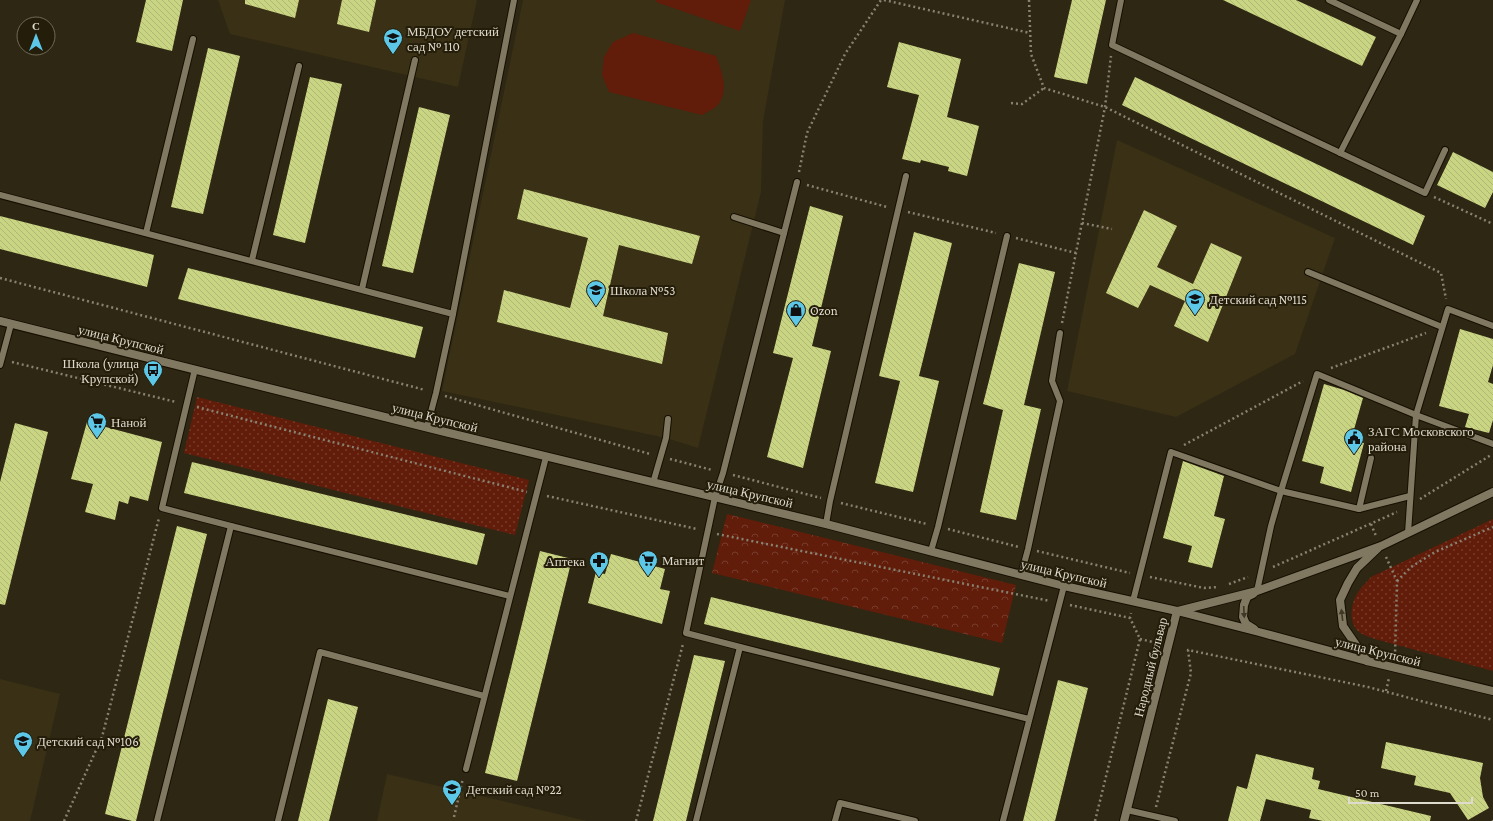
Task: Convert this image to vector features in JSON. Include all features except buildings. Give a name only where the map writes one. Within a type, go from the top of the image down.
[{"type":"street","name":"улица Крупской","points":[[0,321],[546,457],[931,550],[1021,575],[1259,632],[1392,668],[1493,691]]},
{"type":"street","name":"Народный бульвар","points":[[1124,821],[1177,612],[1257,591],[1381,546],[1493,492]]},
{"type":"street","name":"Народный бульвар","points":[[1367,661],[1343,626],[1340,600],[1357,568],[1381,546]]},
{"type":"street","points":[[1257,591],[1247,597],[1244,605],[1244,617],[1246,624],[1259,632]]},
{"type":"lane","points":[[427,427],[453,314],[514,0]]},
{"type":"lane","points":[[1121,0],[1112,45],[1425,193],[1445,150]]},
{"type":"lane","points":[[1329,0],[1401,34]]},
{"type":"lane","points":[[1340,153],[1417,0]]},
{"type":"lane","points":[[146,233],[193,39]]},
{"type":"lane","points":[[362,289],[415,60]]},
{"type":"lane","points":[[252,260],[299,66]]},
{"type":"lane","points":[[826,524],[830,501],[906,176]]},
{"type":"lane","points":[[797,182],[723,473],[715,497],[686,633],[1030,718]]},
{"type":"lane","points":[[0,195],[453,314]]},
{"type":"lane","points":[[734,217],[784,233]]},
{"type":"lane","points":[[931,550],[938,527],[1007,236]]},
{"type":"lane","points":[[1308,272],[1442,327]]},
{"type":"lane","points":[[1408,533],[1416,416],[1448,309],[1493,326]]},
{"type":"lane","points":[[1,362],[11,324]]},
{"type":"lane","points":[[1021,575],[1060,401],[1052,381],[1060,333]]},
{"type":"lane","points":[[195,369],[162,508],[510,596]]},
{"type":"lane","points":[[1257,591],[1271,526],[1316,374],[1416,416],[1493,444]]},
{"type":"lane","points":[[653,483],[666,438],[668,419]]},
{"type":"lane","points":[[1133,601],[1172,452],[1281,491],[1359,509],[1410,496]]},
{"type":"lane","points":[[466,769],[546,457]]},
{"type":"lane","points":[[1359,509],[1372,458]]},
{"type":"lane","points":[[157,821],[231,526]]},
{"type":"lane","points":[[1003,821],[1064,586]]},
{"type":"lane","points":[[696,821],[740,647]]},
{"type":"lane","points":[[278,821],[320,652],[484,696]]},
{"type":"lane","points":[[835,821],[840,802],[915,821]]},
{"type":"lane","points":[[1127,810],[1175,821]]},
{"type":"path","points":[[881,0],[845,54],[807,133],[797,182],[898,210],[1076,253]]},
{"type":"path","points":[[884,0],[1030,33]]},
{"type":"path","points":[[1029,0],[1031,54],[1044,88]]},
{"type":"path","points":[[1060,333],[1105,107],[1112,45]]},
{"type":"path","points":[[1011,103],[1022,104],[1044,88]]},
{"type":"path","points":[[1044,88],[1105,107],[1441,273],[1448,309]]},
{"type":"path","points":[[1425,193],[1493,224]]},
{"type":"path","points":[[1082,223],[1112,229]]},
{"type":"path","points":[[0,278],[436,393],[660,457],[830,501],[1028,549],[1204,588],[1222,586],[1262,572],[1409,507],[1493,454]]},
{"type":"path","points":[[1,362],[187,404],[537,494],[708,532],[1130,618]]},
{"type":"path","points":[[64,821],[102,737],[162,508]]},
{"type":"path","points":[[1371,524],[1397,581],[1395,654],[1386,691]]},
{"type":"path","points":[[1397,581],[1411,567],[1435,552],[1493,527]]},
{"type":"path","points":[[1095,821],[1140,639],[1130,618],[1133,601]]},
{"type":"path","points":[[636,821],[686,633]]},
{"type":"path","points":[[1153,816],[1191,673],[1188,650],[1386,691],[1493,720]]},
{"type":"path","points":[[454,817],[466,769]]},
{"type":"shaded area","name":"МБДОУ детский сад № 110","points":[[218,0],[477,0],[458,87],[230,34]]},
{"type":"shaded area","name":"Школа №53","points":[[523,0],[785,0],[763,121],[761,192],[698,448],[666,438],[442,391]]},
{"type":"shaded area","name":"Детский сад №115","points":[[1117,140],[1335,238],[1295,354],[1176,417],[1067,391]]},
{"type":"shaded area","name":"Детский сад №106","points":[[0,679],[60,694],[30,821],[0,821]]},
{"type":"shaded area","name":"Детский сад №22","points":[[387,774],[460,791],[587,821],[377,821]]},
{"type":"green space","points":[[656,0],[751,0],[740,31],[656,2]]},
{"type":"green space","points":[[633,33],[716,56],[724,82],[724,89],[723,95],[716,107],[702,115],[609,92],[602,75],[604,57],[613,42]]},
{"type":"green space","points":[[197,397],[529,480],[515,535],[184,453]]},
{"type":"green space","points":[[727,514],[1016,585],[1002,643],[712,573]]},
{"type":"green space","points":[[1493,519],[1493,671],[1375,639],[1358,631],[1353,622],[1352,607],[1358,592],[1371,577]]},
{"type":"place","name":"МБДОУ детский сад № 110","points":[[393,55]]},
{"type":"place","name":"Школа №53","points":[[596,307]]},
{"type":"place","name":"Детский сад №115","points":[[1195,316]]},
{"type":"place","name":"Ozon","points":[[796,327]]},
{"type":"place","name":"Школа (улица Крупской)","points":[[153,387]]},
{"type":"place","name":"Наной","points":[[97,439]]},
{"type":"place","name":"ЗАГС Московского района","points":[[1354,455]]},
{"type":"place","name":"Магнит","points":[[648,577]]},
{"type":"place","name":"Аптека","points":[[599,578]]},
{"type":"place","name":"Детский сад №106","points":[[23,758]]},
{"type":"place","name":"Детский сад №22","points":[[452,806]]}]
